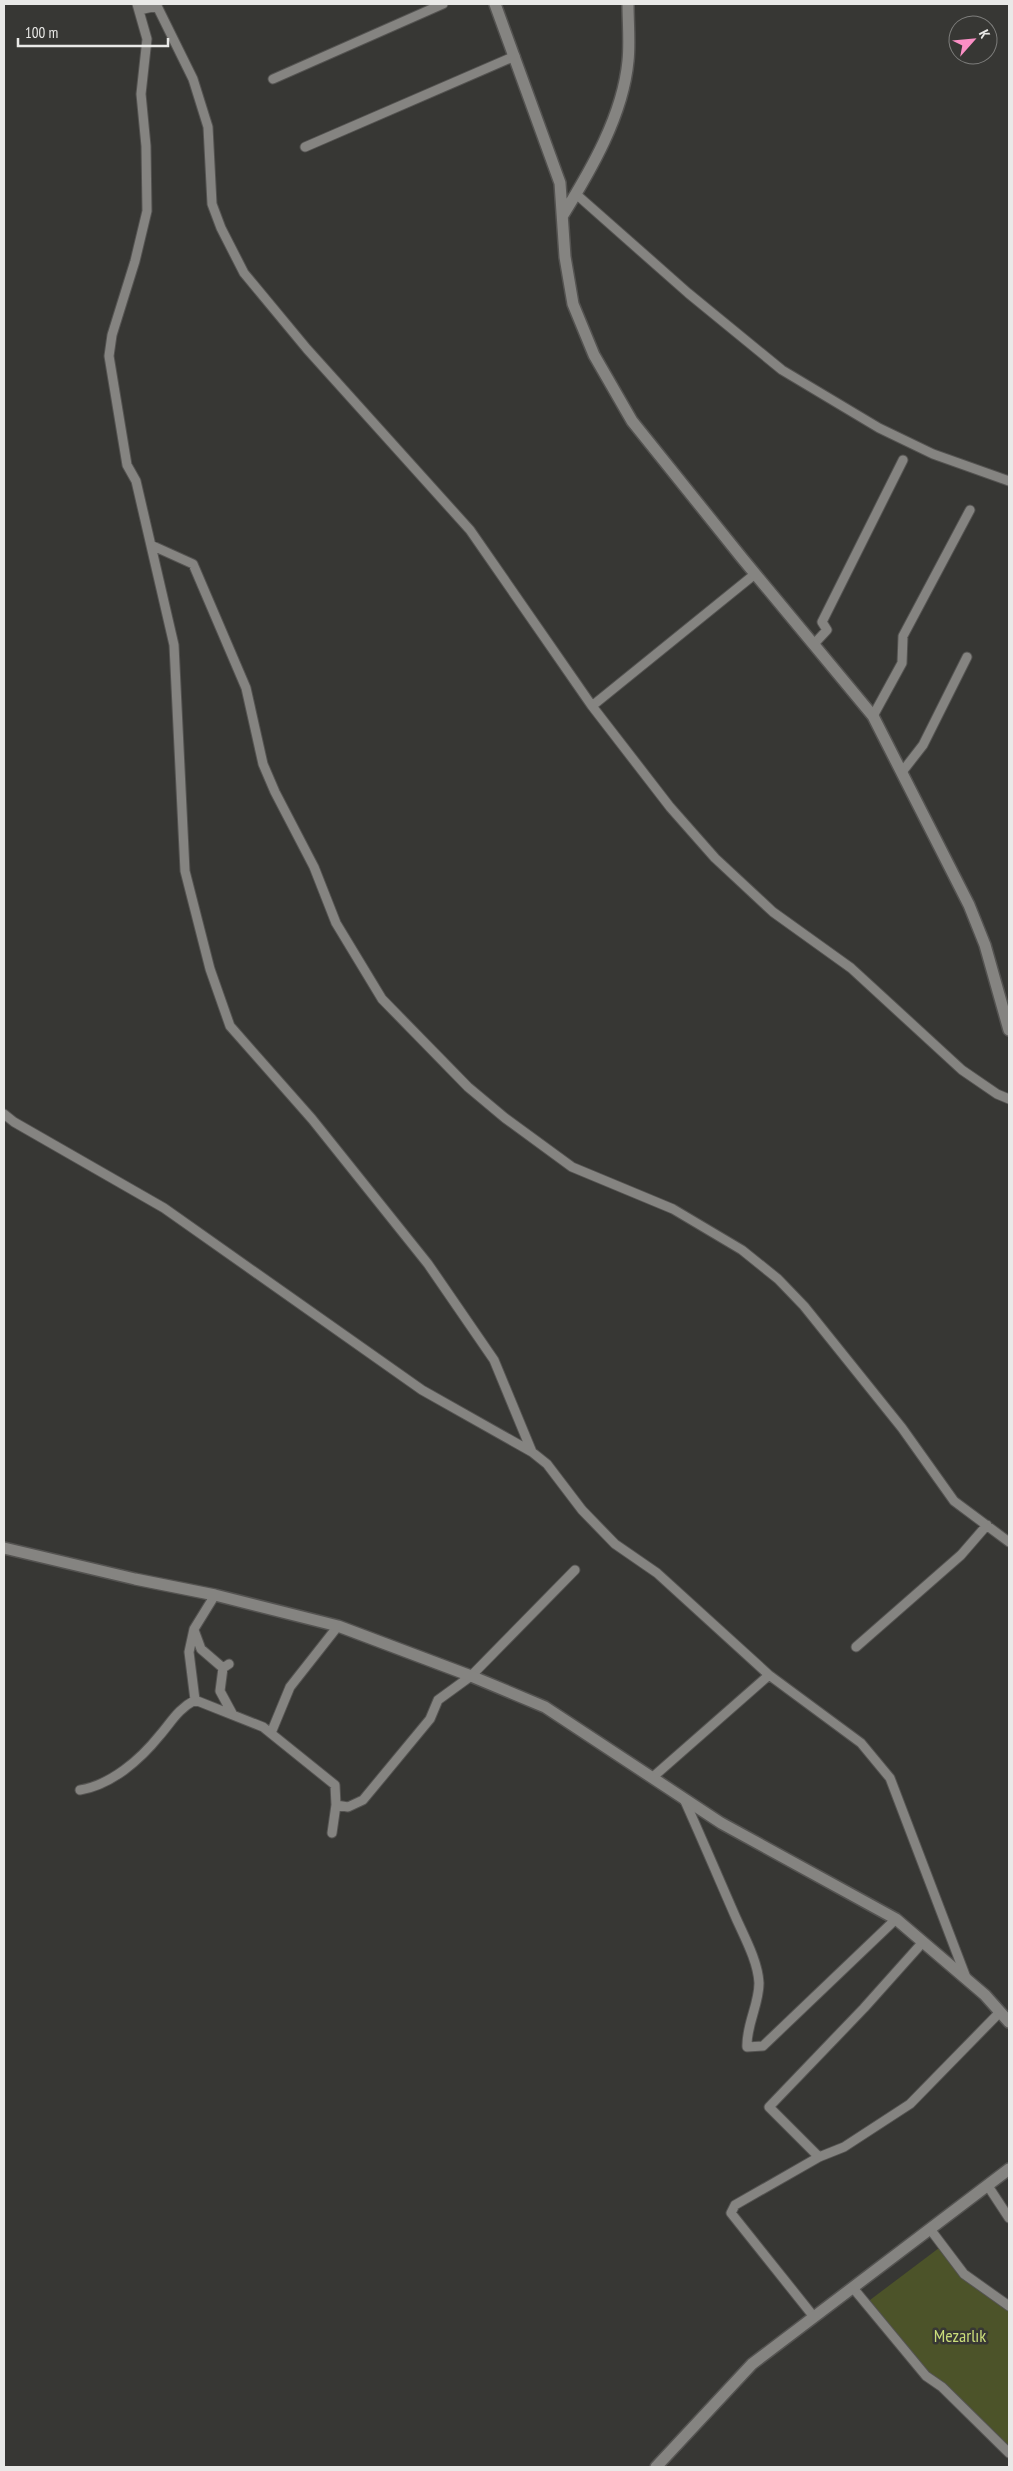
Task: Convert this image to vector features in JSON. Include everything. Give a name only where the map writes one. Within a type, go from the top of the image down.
[{"type":"street","points":[[273,79],[443,4]]},
{"type":"street","points":[[495,4],[560,184],[565,257],[573,304],[594,355],[632,421],[755,574],[873,716],[969,905],[988,954],[1009,1030]]},
{"type":"street","points":[[563,215],[586,180],[615,115],[628,62],[628,4]]},
{"type":"street","points":[[532,1452],[494,1360],[428,1264],[312,1119],[230,1026],[210,969],[185,871],[174,645],[136,481],[127,464],[109,356],[112,335],[135,260],[146,211],[146,146],[141,94],[147,39],[138,7],[157,6],[193,79],[208,127],[212,204],[221,228],[244,272],[307,349],[470,530],[592,706],[677,814],[715,858],[772,912],[851,968],[962,1070],[1009,1099]]},
{"type":"street","points":[[305,147],[515,56]]},
{"type":"street","points":[[576,194],[688,292],[782,370],[886,432],[933,454],[1009,481]]},
{"type":"street","points":[[814,644],[827,630],[822,622],[903,460]]},
{"type":"street","points":[[873,716],[902,663],[903,636],[970,510]]},
{"type":"street","points":[[151,545],[193,564],[246,688],[263,764],[314,868],[336,923],[382,999],[468,1087],[505,1118],[572,1167],[673,1209],[742,1250],[778,1279],[804,1306],[902,1428],[954,1500],[1009,1542]]},
{"type":"street","points":[[592,706],[755,574]]},
{"type":"street","points":[[902,772],[923,745],[967,657]]},
{"type":"street","points":[[4,1114],[14,1122],[164,1208],[422,1390],[532,1452],[547,1464],[582,1510],[615,1544],[657,1573],[768,1675],[862,1743],[890,1778],[967,1980]]},
{"type":"street","points":[[856,1647],[961,1555],[987,1525]]},
{"type":"street","points":[[4,1548],[135,1580],[215,1595],[338,1626],[471,1676],[546,1707],[721,1823],[896,1919],[967,1980],[1009,2022]]},
{"type":"street","points":[[336,1805],[348,1807],[363,1800],[430,1719],[438,1700],[471,1676],[575,1570]]},
{"type":"street","points":[[195,1700],[189,1652],[194,1629],[215,1595]]},
{"type":"street","points":[[271,1733],[290,1688],[338,1626]]},
{"type":"street","points":[[194,1629],[201,1649],[226,1666],[220,1691],[233,1715]]},
{"type":"street","points":[[653,1777],[768,1675]]},
{"type":"street","points":[[195,1700],[264,1727],[335,1785],[336,1805],[332,1833]]},
{"type":"street","points":[[80,1790],[97,1788],[111,1780],[150,1747],[182,1708],[195,1700]]},
{"type":"street","points":[[684,1798],[756,1970],[759,1983],[746,2039],[746,2047],[763,2046],[896,1919]]},
{"type":"street","points":[[819,2157],[769,2107],[864,2008],[923,1942]]},
{"type":"street","points":[[814,2317],[731,2213],[735,2205],[819,2157],[844,2147],[910,2104],[1000,2012]]},
{"type":"street","points":[[656,2467],[752,2364],[1009,2169]]},
{"type":"street","points":[[988,2186],[1009,2218]]},
{"type":"street","points":[[930,2230],[964,2274],[1009,2306]]},
{"type":"street","points":[[853,2288],[926,2376],[942,2387],[1009,2453]]},
{"type":"green space","name":"Mezarlık","points":[[939,2248],[1009,2309],[1009,2446],[925,2371],[866,2303]]}]
